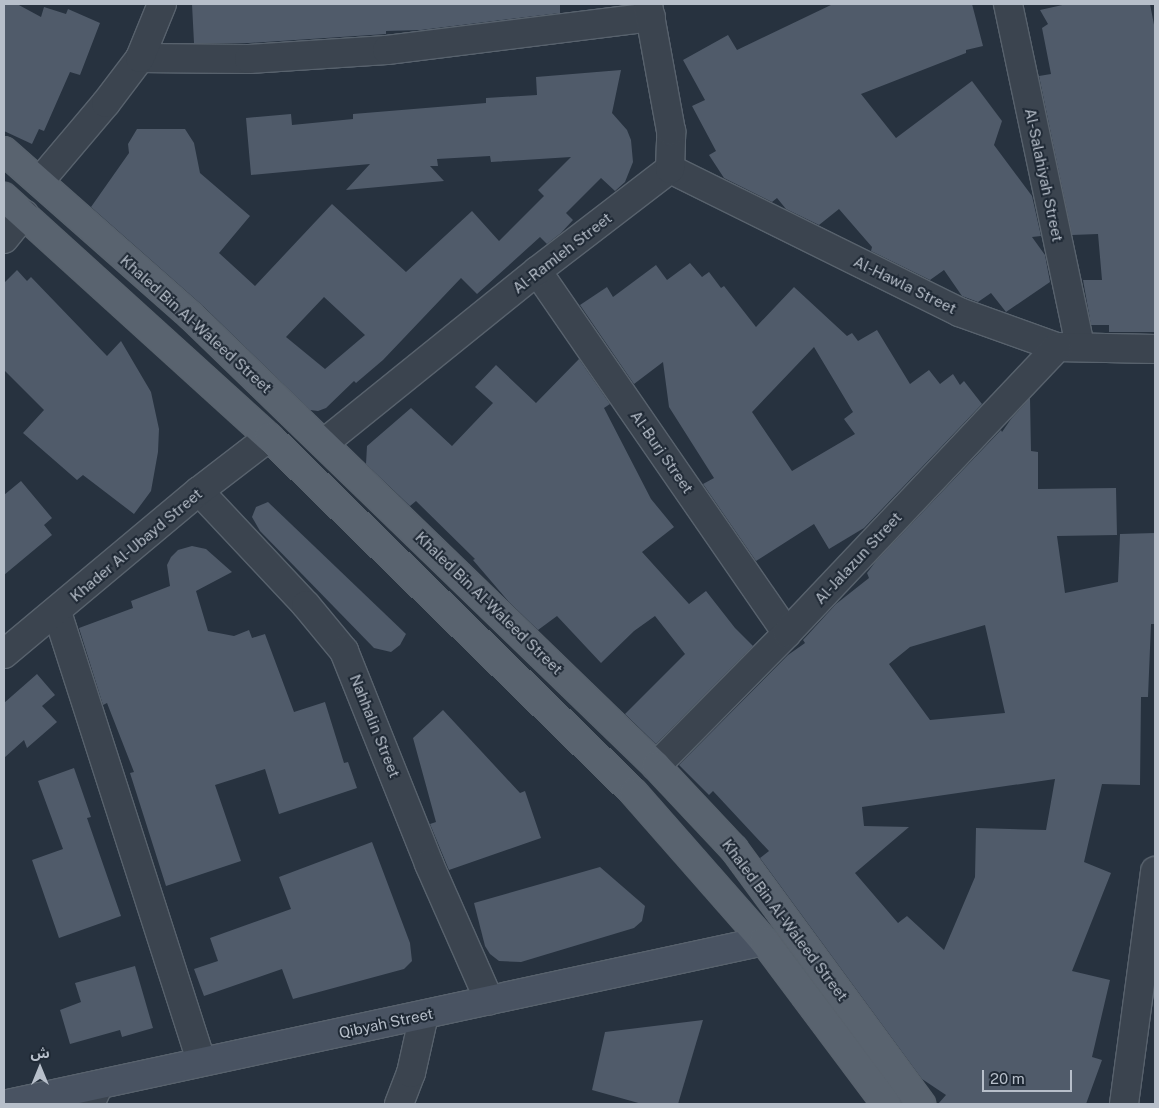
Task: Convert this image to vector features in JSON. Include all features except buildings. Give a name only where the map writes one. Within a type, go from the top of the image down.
[{"type":"main road","name":"Khaled Bin Al-Waleed Street","points":[[4,151],[40,181],[132,266],[191,316],[656,766],[734,849],[920,1104]]},
{"type":"main road","name":"Khaled Bin Al-Waleed Street","points":[[4,197],[269,437],[634,793],[764,941],[886,1104]]},
{"type":"street","points":[[40,181],[106,103],[140,58],[162,4]]},
{"type":"street","name":"Al-Salahiyah Street","points":[[1008,4],[1068,347]]},
{"type":"street","points":[[140,58],[249,59],[387,50],[649,10],[671,131],[670,169]]},
{"type":"street","name":"Al-Hawla Street","points":[[670,169],[959,312],[1068,347],[1155,349]]},
{"type":"street","name":"Al-Ramleh Street","points":[[324,443],[537,272],[670,169]]},
{"type":"street","points":[[4,239],[24,214]]},
{"type":"street","name":"Al-Burj Street","points":[[537,272],[787,632]]},
{"type":"street","name":"Al-Jalazun Street","points":[[656,766],[1068,347]]},
{"type":"street","name":"Khader Al-Ubayd Street","points":[[4,654],[57,612],[199,491],[269,437]]},
{"type":"street","name":"Nahhalin Street","points":[[199,491],[306,605],[344,651],[429,864],[489,1000]]},
{"type":"street","points":[[57,612],[201,1061]]},
{"type":"street","points":[[1124,1104],[1145,1035],[1155,871]]},
{"type":"street","name":"Qibyah Street","points":[[8,1104],[94,1095],[201,1061],[424,1016],[489,1000],[764,941]]},
{"type":"street","points":[[399,1104],[411,1073],[424,1016]]}]
